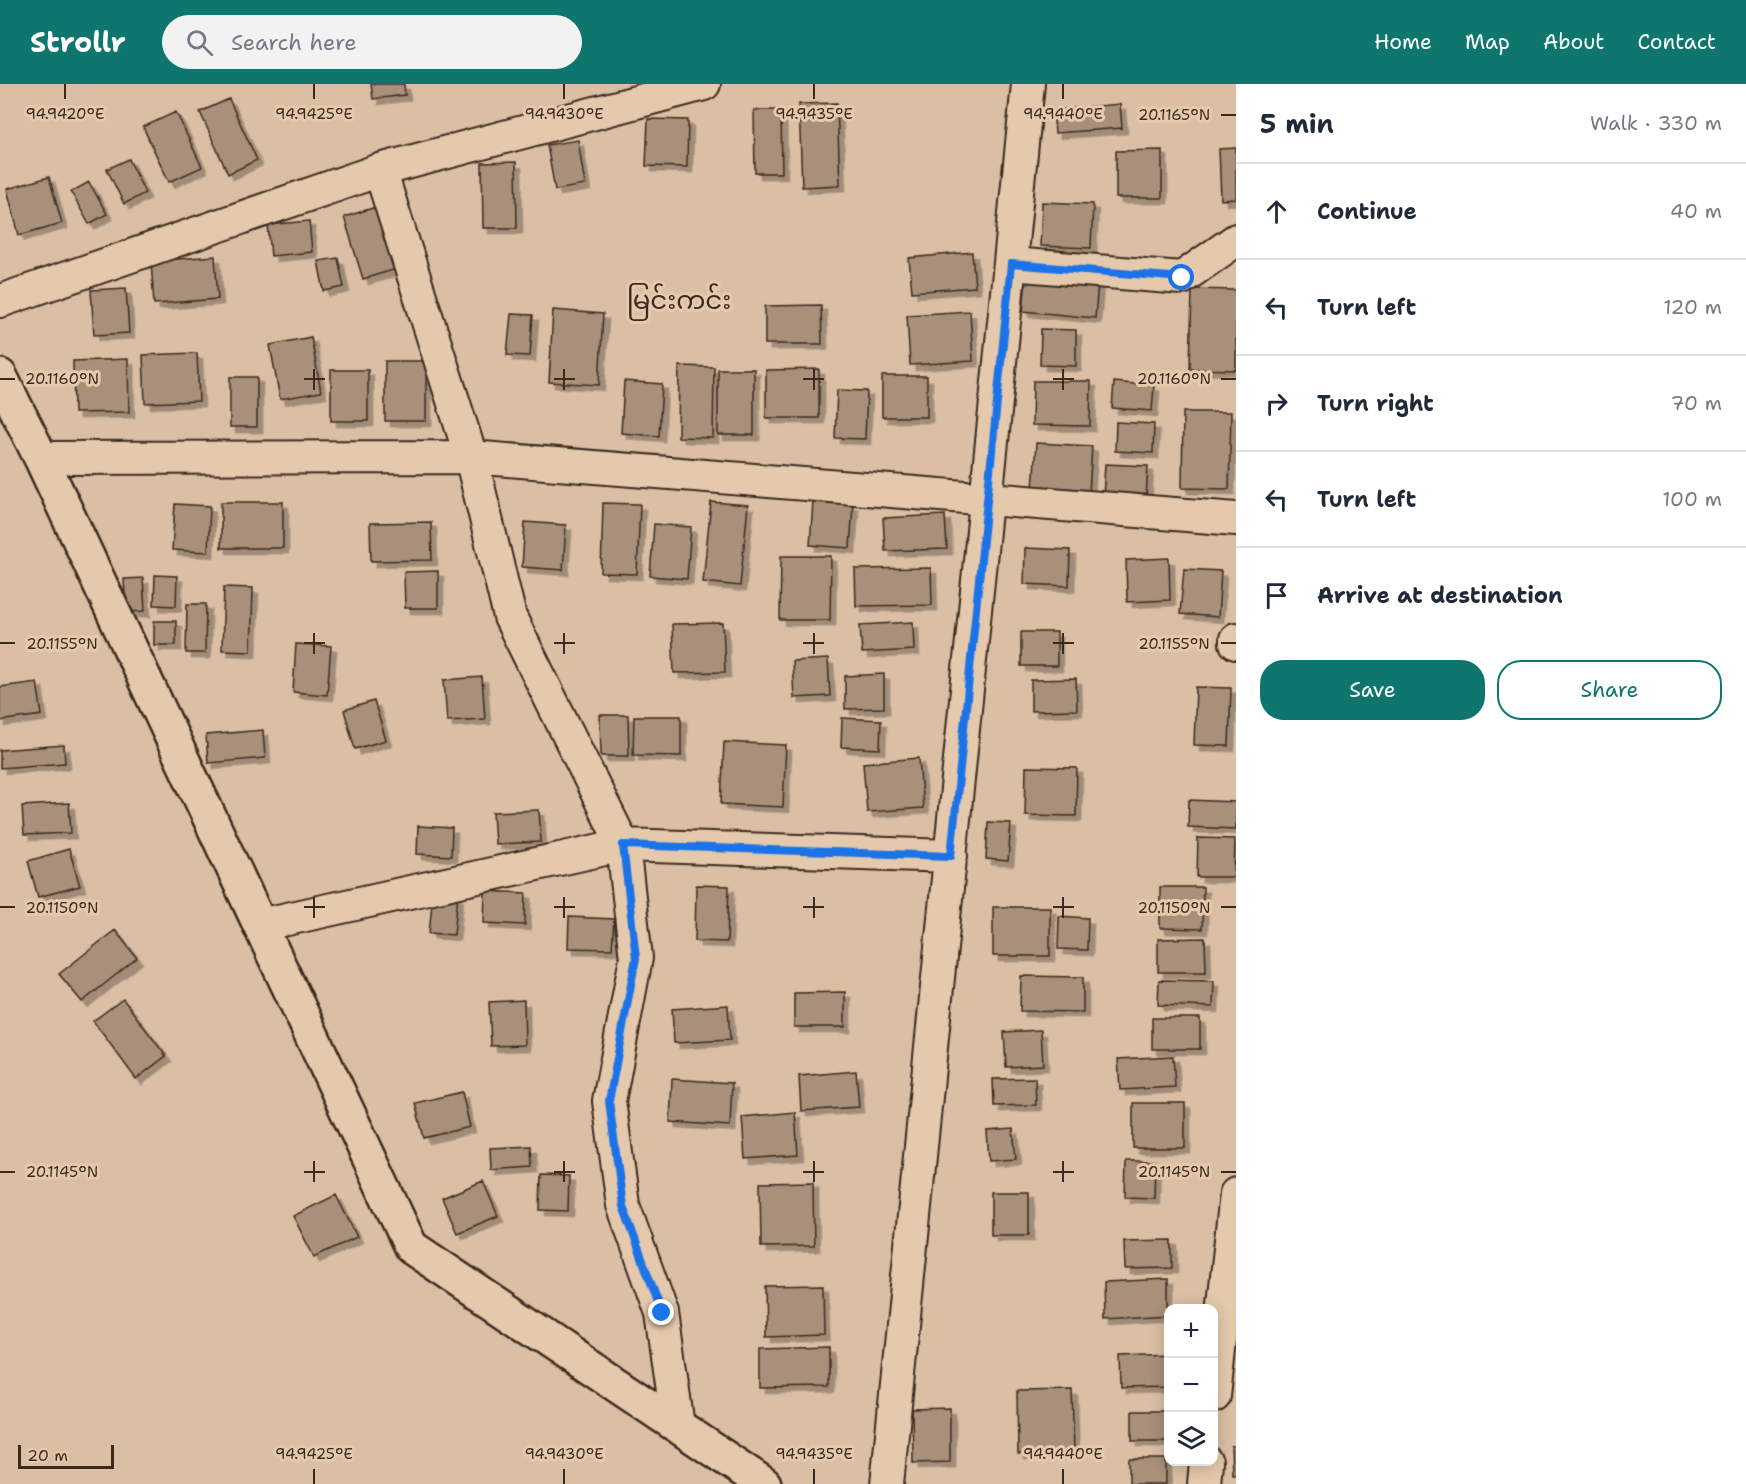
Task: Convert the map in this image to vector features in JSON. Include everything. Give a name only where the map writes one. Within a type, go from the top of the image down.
[{"type":"street","points":[[0,301],[380,170],[704,84]]},
{"type":"street","points":[[887,1484],[1028,84]]},
{"type":"street","points":[[380,170],[471,457],[510,617],[623,845],[636,958],[609,1101],[623,1206],[662,1313],[678,1426]]},
{"type":"street","points":[[1011,264],[1182,278],[1236,240]]},
{"type":"street","points":[[0,376],[41,458],[411,1247],[764,1484]]},
{"type":"street","points":[[41,458],[471,457],[988,497],[1236,519]]},
{"type":"street","points":[[260,925],[623,845],[951,856]]},
{"type":"street","points":[[1218,1359],[1236,1194]]},
{"type":"street","points":[[1204,1484],[1206,1466]]},
{"type":"building","points":[[371,84],[404,84],[405,95],[373,99]]},
{"type":"building","points":[[229,99],[257,160],[228,174],[200,112]]},
{"type":"building","points":[[837,103],[840,185],[802,187],[799,104]]},
{"type":"building","points":[[1120,104],[1122,128],[1055,133],[1053,110]]},
{"type":"building","points":[[754,110],[781,110],[782,173],[755,173]]},
{"type":"building","points":[[176,112],[202,167],[169,182],[143,127]]},
{"type":"building","points":[[648,119],[688,120],[687,167],[646,166]]},
{"type":"building","points":[[578,140],[585,185],[555,190],[547,145]]},
{"type":"building","points":[[1236,148],[1236,199],[1221,200],[1219,149]]},
{"type":"building","points":[[1162,150],[1162,198],[1116,198],[1116,151]]},
{"type":"building","points":[[129,159],[145,193],[124,204],[107,169]]},
{"type":"building","points":[[516,162],[517,228],[483,228],[482,163]]},
{"type":"building","points":[[49,177],[62,223],[19,235],[7,189]]},
{"type":"building","points":[[89,182],[107,214],[89,224],[71,192]]},
{"type":"building","points":[[1042,202],[1093,204],[1091,248],[1040,246]]},
{"type":"building","points":[[376,207],[396,269],[363,279],[344,217]]},
{"type":"building","points":[[309,221],[312,252],[271,256],[268,225]]},
{"type":"building","points":[[972,252],[975,287],[912,292],[909,258]]},
{"type":"building","points":[[215,256],[218,299],[154,304],[151,261]]},
{"type":"building","points":[[338,258],[344,287],[324,291],[318,261]]},
{"type":"building","points":[[1026,277],[1098,283],[1095,318],[1023,311]]},
{"type":"building","points":[[126,288],[129,333],[94,335],[91,290]]},
{"type":"building","points":[[1192,289],[1236,290],[1236,370],[1190,369]]},
{"type":"building","points":[[821,305],[822,344],[765,344],[765,306]]},
{"type":"building","points":[[553,310],[603,314],[599,385],[549,382]]},
{"type":"building","points":[[970,311],[973,361],[910,365],[907,315]]},
{"type":"building","points":[[511,314],[533,315],[530,356],[507,355]]},
{"type":"building","points":[[1041,329],[1076,330],[1076,366],[1040,365]]},
{"type":"building","points":[[311,337],[321,392],[280,399],[270,345]]},
{"type":"building","points":[[197,353],[199,401],[145,403],[143,355]]},
{"type":"building","points":[[128,359],[129,412],[74,413],[73,361]]},
{"type":"building","points":[[385,361],[426,361],[426,421],[385,421]]},
{"type":"building","points":[[679,366],[714,367],[713,438],[678,437]]},
{"type":"building","points":[[718,369],[754,369],[754,435],[718,435]]},
{"type":"building","points":[[819,369],[819,418],[766,418],[766,370]]},
{"type":"building","points":[[331,370],[368,370],[368,421],[331,421]]},
{"type":"building","points":[[882,376],[927,376],[927,417],[882,417]]},
{"type":"building","points":[[230,377],[257,377],[257,427],[230,427]]},
{"type":"building","points":[[624,381],[662,384],[659,436],[621,433]]},
{"type":"building","points":[[1033,381],[1091,381],[1090,426],[1032,425]]},
{"type":"building","points":[[1114,382],[1154,386],[1152,411],[1112,408]]},
{"type":"building","points":[[837,390],[867,391],[865,439],[835,438]]},
{"type":"building","points":[[1183,412],[1231,412],[1229,489],[1182,488]]},
{"type":"building","points":[[1116,422],[1154,424],[1153,453],[1115,451]]},
{"type":"building","points":[[1036,443],[1092,446],[1089,493],[1033,489]]},
{"type":"building","points":[[1105,464],[1148,466],[1146,499],[1103,497]]},
{"type":"building","points":[[813,501],[853,504],[850,548],[810,545]]},
{"type":"building","points":[[221,502],[283,502],[283,548],[221,548]]},
{"type":"building","points":[[711,502],[748,505],[740,586],[703,582]]},
{"type":"building","points":[[603,503],[640,504],[637,574],[601,573]]},
{"type":"building","points":[[175,504],[210,506],[208,552],[172,550]]},
{"type":"building","points":[[945,515],[947,549],[885,551],[883,518]]},
{"type":"building","points":[[431,522],[432,560],[371,561],[370,523]]},
{"type":"building","points":[[525,522],[566,525],[563,570],[522,567]]},
{"type":"building","points":[[654,524],[691,527],[687,579],[650,576]]},
{"type":"building","points":[[1025,548],[1070,550],[1069,586],[1024,584]]},
{"type":"building","points":[[781,556],[831,556],[830,620],[780,620]]},
{"type":"building","points":[[1169,558],[1170,600],[1127,602],[1126,560]]},
{"type":"building","points":[[931,568],[932,605],[856,606],[855,569]]},
{"type":"building","points":[[1184,569],[1221,571],[1218,617],[1180,614]]},
{"type":"building","points":[[438,571],[438,608],[405,608],[404,572]]},
{"type":"building","points":[[155,575],[177,576],[176,606],[154,605]]},
{"type":"building","points":[[143,578],[145,611],[126,612],[124,579]]},
{"type":"building","points":[[224,587],[253,588],[251,651],[222,650]]},
{"type":"building","points":[[187,604],[206,604],[205,653],[186,653]]},
{"type":"building","points":[[154,621],[176,621],[176,645],[154,645]]},
{"type":"building","points":[[913,622],[914,650],[862,653],[860,625]]},
{"type":"building","points":[[723,623],[725,672],[674,673],[672,624]]},
{"type":"building","points":[[1021,632],[1057,632],[1057,666],[1021,666]]},
{"type":"building","points":[[296,644],[331,646],[327,695],[293,692]]},
{"type":"building","points":[[828,659],[830,696],[794,698],[792,661]]},
{"type":"building","points":[[884,674],[884,708],[845,709],[845,676]]},
{"type":"building","points":[[482,677],[485,719],[447,721],[444,680]]},
{"type":"building","points":[[1076,679],[1077,710],[1031,711],[1031,680]]},
{"type":"building","points":[[37,682],[42,715],[0,721],[0,687]]},
{"type":"building","points":[[1196,687],[1231,688],[1229,746],[1194,745]]},
{"type":"building","points":[[374,701],[386,740],[355,749],[344,710]]},
{"type":"building","points":[[600,715],[628,715],[629,756],[601,756]]},
{"type":"building","points":[[634,716],[681,716],[681,756],[633,755]]},
{"type":"building","points":[[842,718],[881,720],[880,749],[841,747]]},
{"type":"building","points":[[263,730],[265,758],[208,763],[206,735]]},
{"type":"building","points":[[724,742],[786,745],[783,807],[721,804]]},
{"type":"building","points":[[64,745],[65,763],[0,768],[0,750]]},
{"type":"building","points":[[919,758],[923,808],[867,812],[863,763]]},
{"type":"building","points":[[1026,767],[1077,768],[1076,816],[1025,815]]},
{"type":"building","points":[[1189,800],[1236,802],[1236,829],[1188,827]]},
{"type":"building","points":[[69,803],[71,833],[24,835],[22,806]]},
{"type":"building","points":[[539,810],[541,842],[495,844],[493,812]]},
{"type":"building","points":[[988,822],[1011,823],[1008,861],[986,859]]},
{"type":"building","points":[[418,826],[452,828],[451,856],[417,854]]},
{"type":"building","points":[[1198,838],[1235,839],[1234,877],[1197,877]]},
{"type":"building","points":[[69,849],[80,886],[38,897],[28,861]]},
{"type":"building","points":[[696,885],[729,886],[727,942],[695,941]]},
{"type":"building","points":[[1160,887],[1203,887],[1202,929],[1160,928]]},
{"type":"building","points":[[485,891],[526,893],[525,925],[484,923]]},
{"type":"building","points":[[433,893],[458,895],[454,935],[429,933]]},
{"type":"building","points":[[993,907],[1050,907],[1050,956],[993,956]]},
{"type":"building","points":[[1059,916],[1088,918],[1087,950],[1058,949]]},
{"type":"building","points":[[569,917],[614,919],[612,949],[568,948]]},
{"type":"building","points":[[115,930],[137,958],[82,1002],[59,974]]},
{"type":"building","points":[[1205,938],[1206,972],[1158,972],[1158,939]]},
{"type":"building","points":[[1021,976],[1083,977],[1083,1012],[1020,1011]]},
{"type":"building","points":[[1159,980],[1214,981],[1213,1007],[1158,1005]]},
{"type":"building","points":[[845,992],[845,1027],[794,1027],[794,993]]},
{"type":"building","points":[[123,999],[166,1056],[136,1079],[93,1021]]},
{"type":"building","points":[[524,1000],[525,1045],[491,1046],[489,1002]]},
{"type":"building","points":[[728,1005],[730,1040],[674,1043],[672,1009]]},
{"type":"building","points":[[1152,1018],[1200,1018],[1200,1049],[1152,1049]]},
{"type":"building","points":[[1041,1030],[1043,1065],[1006,1067],[1004,1032]]},
{"type":"building","points":[[1173,1056],[1175,1087],[1120,1090],[1118,1059]]},
{"type":"building","points":[[856,1071],[859,1107],[801,1111],[799,1076]]},
{"type":"building","points":[[1035,1078],[1036,1105],[994,1106],[993,1079]]},
{"type":"building","points":[[672,1079],[732,1083],[730,1126],[670,1122]]},
{"type":"building","points":[[462,1092],[470,1127],[424,1138],[415,1103]]},
{"type":"building","points":[[1133,1103],[1185,1103],[1185,1148],[1133,1148]]},
{"type":"building","points":[[795,1112],[798,1155],[745,1159],[742,1117]]},
{"type":"building","points":[[1013,1129],[1016,1159],[989,1161],[987,1131]]},
{"type":"building","points":[[531,1146],[532,1167],[491,1170],[490,1148]]},
{"type":"building","points":[[1126,1161],[1155,1161],[1154,1198],[1125,1197]]},
{"type":"building","points":[[541,1175],[569,1176],[568,1211],[540,1210]]},
{"type":"building","points":[[483,1181],[498,1216],[457,1233],[442,1198]]},
{"type":"building","points":[[813,1182],[814,1246],[761,1247],[760,1183]]},
{"type":"building","points":[[991,1192],[1029,1192],[1029,1235],[991,1235]]},
{"type":"building","points":[[336,1195],[357,1237],[314,1257],[293,1216]]},
{"type":"building","points":[[1172,1240],[1172,1268],[1125,1269],[1124,1241]]},
{"type":"building","points":[[1168,1279],[1168,1304],[1164,1304],[1164,1315],[1105,1319],[1104,1282]]},
{"type":"building","points":[[823,1285],[824,1335],[766,1337],[765,1286]]},
{"type":"building","points":[[829,1347],[829,1387],[760,1388],[760,1349]]},
{"type":"building","points":[[1164,1354],[1164,1387],[1121,1388],[1120,1356]]},
{"type":"building","points":[[1072,1390],[1074,1453],[1018,1454],[1017,1391]]},
{"type":"building","points":[[950,1408],[950,1462],[913,1463],[912,1409]]},
{"type":"building","points":[[1132,1411],[1164,1411],[1164,1441],[1132,1441]]},
{"type":"building","points":[[1231,1446],[1236,1446],[1236,1474],[1232,1474]]},
{"type":"building","points":[[1129,1459],[1164,1459],[1166,1484],[1129,1484]]},
{"type":"district","name":"မြင်းကင်း","points":[[679,300]]},
{"type":"route","points":[[662,1313],[623,1206],[609,1101],[636,958],[623,845],[951,856],[1011,264],[1182,278]]}]
